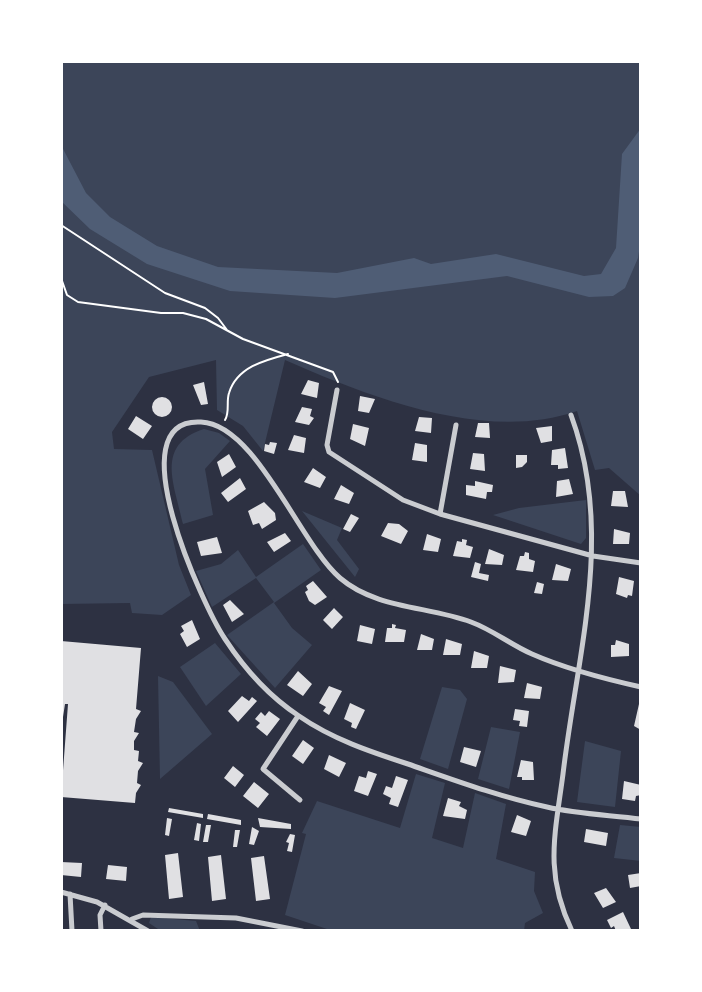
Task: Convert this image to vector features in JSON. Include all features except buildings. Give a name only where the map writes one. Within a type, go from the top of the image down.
[{"type":"street","points":[[337,390],[327,444],[329,452],[393,494],[440,514],[593,556],[641,563]]},
{"type":"street","points":[[571,415],[581,441],[592,500],[593,556],[558,809],[554,883],[572,931]]},
{"type":"street","points":[[641,687],[531,654],[471,622],[386,601],[348,584],[320,557],[258,463],[218,426],[202,422],[183,425],[167,441],[162,464],[170,504],[193,575],[209,612],[233,651],[264,687],[298,716],[342,740],[489,792],[558,809],[641,819]]},
{"type":"street","points":[[440,514],[456,425]]},
{"type":"street","points":[[298,716],[263,769],[300,800]]},
{"type":"street","points":[[61,892],[105,905],[148,931]]},
{"type":"street","points":[[70,894],[72,931]]},
{"type":"street","points":[[101,931],[100,915],[105,905]]},
{"type":"street","points":[[132,919],[158,914],[222,916],[302,931]]},
{"type":"path","points":[[61,225],[165,293],[205,308],[218,318],[227,331]]},
{"type":"path","points":[[61,278],[67,295],[78,302],[161,313],[183,313],[206,318],[227,331],[333,372],[338,381],[337,390]]},
{"type":"path","points":[[218,426],[228,418],[229,394],[236,379],[258,362],[289,354]]},
{"type":"shaded area","points":[[61,61],[641,61],[641,496],[609,468],[595,470],[577,411],[542,420],[505,422],[467,419],[390,401],[285,360],[263,451],[243,426],[217,410],[216,360],[149,377],[112,432],[114,449],[152,450],[179,565],[191,595],[162,615],[132,613],[130,603],[61,604]]},
{"type":"shaded area","points":[[641,128],[641,238],[638,258],[625,288],[613,296],[589,297],[507,276],[335,298],[230,291],[147,264],[90,229],[61,201],[61,145],[86,193],[110,217],[157,246],[218,267],[337,273],[414,258],[431,264],[496,254],[584,276],[601,274],[616,248],[622,154]]},
{"type":"shaded area","points":[[204,429],[219,433],[230,441],[205,469],[213,515],[183,524],[173,481],[173,456],[178,445],[188,436]]},
{"type":"shaded area","points":[[586,500],[586,538],[581,544],[493,515],[519,508]]},
{"type":"shaded area","points":[[302,511],[342,528],[337,540],[359,569],[355,577]]},
{"type":"shaded area","points":[[303,544],[321,570],[274,603],[292,628],[312,645],[275,688],[227,635],[274,602],[256,578],[212,607],[196,571],[221,564],[238,550],[256,577]]},
{"type":"shaded area","points":[[215,643],[241,674],[206,706],[180,667]]},
{"type":"shaded area","points":[[158,676],[173,682],[212,734],[160,779]]},
{"type":"shaded area","points":[[442,687],[460,690],[467,699],[448,769],[420,759]]},
{"type":"shaded area","points":[[491,727],[520,732],[509,789],[478,779]]},
{"type":"shaded area","points":[[585,741],[621,751],[615,807],[577,802]]},
{"type":"shaded area","points":[[416,774],[445,783],[432,838],[463,848],[475,793],[506,804],[496,859],[535,872],[534,891],[543,913],[525,923],[524,931],[333,931],[285,915],[306,834],[302,833],[317,801],[400,828]]},
{"type":"shaded area","points":[[620,825],[641,827],[641,861],[614,858]]},
{"type":"shaded area","points":[[151,917],[196,921],[200,931],[161,931],[149,923]]}]
